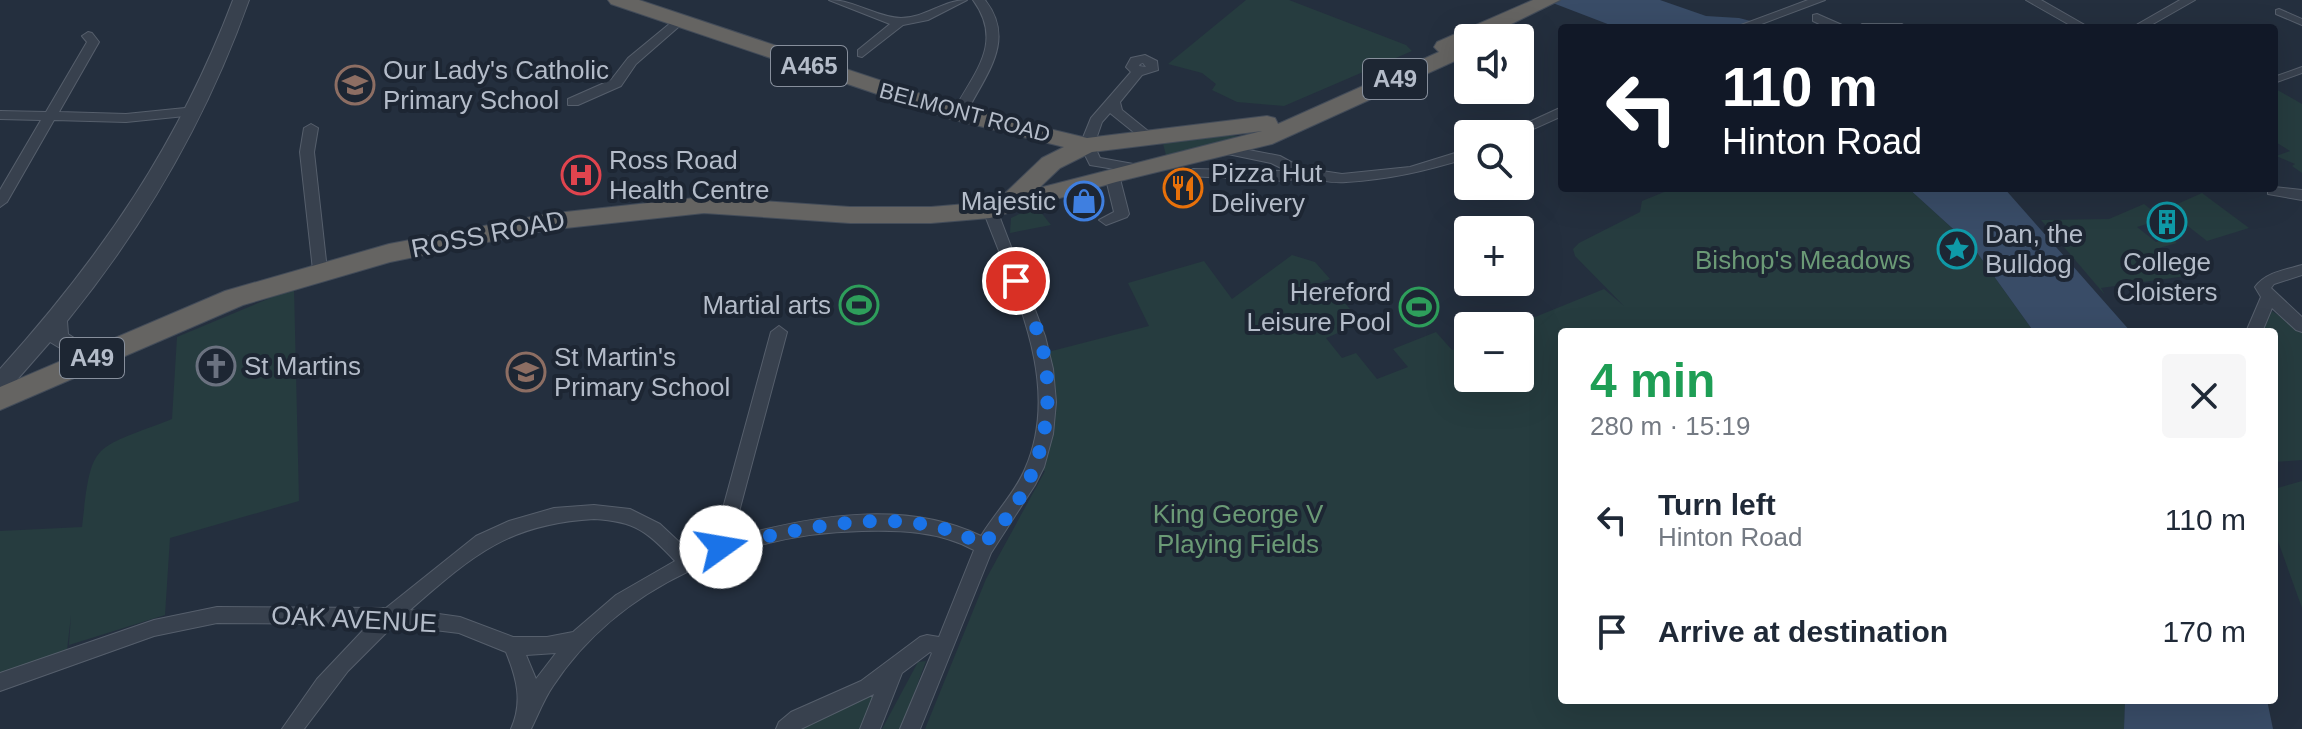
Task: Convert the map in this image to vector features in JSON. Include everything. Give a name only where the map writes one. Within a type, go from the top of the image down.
[{"type":"highway","name":"BELMONT ROAD","points":[[618,0],[959,114],[1087,145]]},
{"type":"highway","name":"A49","points":[[1146,135],[1256,142],[1318,109],[1550,0]]},
{"type":"highway","points":[[1519,24],[1573,0]]},
{"type":"highway","name":"A49","points":[[1144,168],[1318,109],[1454,53]]},
{"type":"highway","name":"A465","points":[[1003,125],[1030,143],[1051,163],[1072,174],[1112,175]]},
{"type":"highway","points":[[996,208],[1026,190],[1051,163],[1087,145],[1146,135],[1156,157],[1144,168],[1112,175]]},
{"type":"highway","name":"ROSS ROAD","points":[[0,399],[234,298],[320,270],[535,224],[633,211],[741,205],[896,216],[996,208],[1112,175]]},
{"type":"street","points":[[0,384],[56,321],[154,190],[195,111],[241,0]]},
{"type":"street","points":[[835,0],[897,24],[917,21],[961,0]]},
{"type":"street","points":[[959,114],[996,37],[992,15],[979,0]]},
{"type":"street","points":[[1748,24],[1759,19],[1808,11],[1819,0]]},
{"type":"street","points":[[2032,0],[2077,24]]},
{"type":"street","points":[[2144,24],[2189,0]]},
{"type":"street","points":[[1808,11],[1831,24]]},
{"type":"street","points":[[2279,12],[2302,22]]},
{"type":"street","points":[[573,102],[616,83],[632,61],[679,20]]},
{"type":"street","points":[[862,53],[897,24]]},
{"type":"street","points":[[0,202],[93,42],[88,36]]},
{"type":"street","points":[[2278,79],[2302,70]]},
{"type":"street","points":[[1138,72],[1096,121],[1087,145],[1095,162],[1144,168]]},
{"type":"street","points":[[1113,101],[1125,121],[1146,135]]},
{"type":"street","points":[[0,115],[126,118],[195,111]]},
{"type":"street","points":[[1534,123],[1558,113]]},
{"type":"street","points":[[311,128],[307,152],[320,270]]},
{"type":"street","points":[[1226,140],[1299,172],[1342,178],[1379,177],[1428,167],[1454,158]]},
{"type":"street","points":[[1256,142],[1275,159]]},
{"type":"street","points":[[1193,173],[1285,177],[1299,172]]},
{"type":"street","points":[[1106,220],[1122,214],[1112,175]]},
{"type":"street","points":[[2278,192],[2302,195]]},
{"type":"street","points":[[910,729],[978,566],[982,545],[997,531],[1035,469],[1046,435],[1048,394],[1044,353],[996,208]]},
{"type":"street","points":[[2302,270],[2265,283],[2269,297],[2302,326]]},
{"type":"street","points":[[2256,328],[2269,297]]},
{"type":"street","points":[[56,321],[58,338],[70,346],[123,345]]},
{"type":"street","points":[[721,547],[779,332]]},
{"type":"street","points":[[292,729],[319,688],[388,616],[483,540],[540,519],[570,513],[602,512],[632,517],[653,527],[687,561]]},
{"type":"street","points":[[524,720],[579,639],[626,599],[687,561],[721,547],[812,526],[865,522],[917,524],[969,537],[982,545]]},
{"type":"street","name":"OAK AVENUE","points":[[0,682],[191,618],[388,616],[460,625],[513,646],[547,646],[579,639]]},
{"type":"street","points":[[786,729],[893,671],[927,643],[944,647]]},
{"type":"street","points":[[513,646],[527,680],[524,720]]},
{"type":"street","points":[[870,729],[893,671]]},
{"type":"green space","points":[[1246,0],[1289,0],[1406,45],[1412,51],[1284,106],[1237,102],[1212,90],[1216,84],[1202,73],[1168,64]]},
{"type":"green space","points":[[2278,90],[2302,104],[2302,173],[2292,166],[2295,164],[2278,157],[2290,151],[2278,144]]},
{"type":"green space","points":[[1231,135],[1244,138],[1166,155],[1162,140]]},
{"type":"green space","name":"King George V Playing Fields","points":[[1664,192],[1912,192],[1973,247],[2031,328],[1558,328],[1558,704],[2125,704],[2124,729],[925,729],[986,579],[1045,471],[1035,469],[1044,353],[1149,326],[1128,283],[1204,261],[1232,299],[1292,255],[1315,262],[1330,279],[1314,285],[1326,299],[1338,295],[1362,323],[1326,338],[1342,358],[1356,353],[1377,379],[1408,367],[1393,349],[1436,332],[1454,349],[1454,392],[1534,392],[1534,317],[1604,289],[1624,306],[1575,256],[1573,249],[1640,212],[1642,201]]},
{"type":"green space","points":[[2202,193],[2249,228],[2207,241],[2166,209]]},
{"type":"green space","points":[[2144,204],[2163,219],[2137,227],[2156,242],[2171,238],[2177,243],[2159,248],[2186,276],[2101,288],[2105,295],[2041,220],[2109,219]]},
{"type":"green space","points":[[1036,206],[1051,225],[1010,233],[1011,218]]},
{"type":"green space","points":[[294,288],[299,501],[170,538],[165,615],[69,645],[71,615],[66,659],[0,682],[0,531],[82,527],[89,478],[100,452],[125,437],[172,419],[177,337]]},
{"type":"green space","points":[[2272,311],[2302,331],[2302,460],[2278,462],[2278,328],[2265,328]]},
{"type":"green space","points":[[2302,481],[2302,608],[2278,541],[2278,488]]},
{"type":"green space","points":[[926,661],[901,729],[882,729],[918,662]]},
{"type":"green space","points":[[876,694],[867,729],[796,729]]},
{"type":"water","points":[[1545,0],[1660,0],[1706,16],[1739,18],[1762,24],[1608,24]]},
{"type":"water","points":[[1912,192],[2008,192],[2127,328],[2031,328],[1973,247]]},
{"type":"water","points":[[2125,704],[2268,704],[2273,729],[2124,729]]},
{"type":"place","name":"Our Lady's Catholic Primary School","points":[[355,85]]},
{"type":"place","name":"Ross Road Health Centre","points":[[581,175]]},
{"type":"place","name":"Pizza Hut Delivery","points":[[1183,188]]},
{"type":"place","name":"Majestic","points":[[1084,201]]},
{"type":"place","name":"College Cloisters","points":[[2167,222]]},
{"type":"place","name":"Dan, the Bulldog","points":[[1957,249]]},
{"type":"place","name":"Martial arts","points":[[859,305]]},
{"type":"place","name":"Hereford Leisure Pool","points":[[1419,307]]},
{"type":"place","name":"St Martins","points":[[216,366]]},
{"type":"place","name":"St Martin's Primary School","points":[[526,372]]},
{"type":"route","points":[[721,547],[812,526],[865,522],[917,524],[969,537],[982,545],[997,531],[1035,469],[1046,435],[1048,394],[1044,353],[1016,281]]},
{"type":"park label","name":"Bishop's Meadows","points":[[1803,260]]}]
